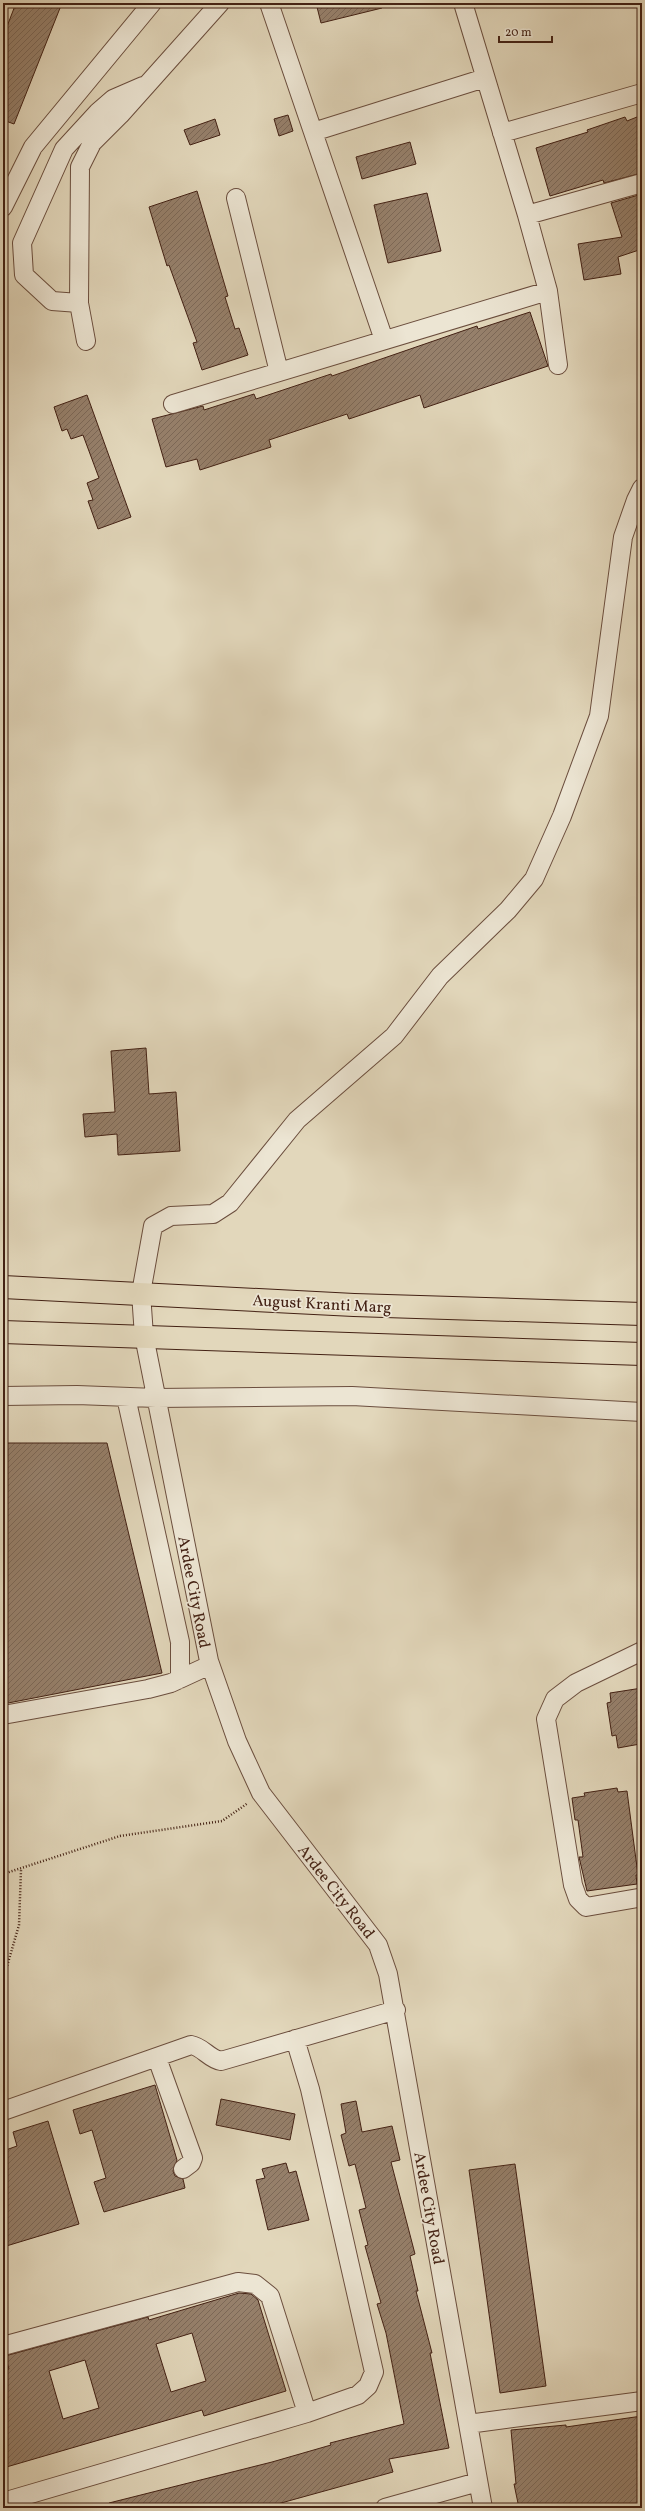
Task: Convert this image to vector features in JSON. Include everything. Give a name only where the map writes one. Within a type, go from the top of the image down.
[{"type":"main road","name":"August Kranti Marg","points":[[3,1287],[354,1305],[642,1314]]},
{"type":"main road","points":[[3,1332],[642,1354]]},
{"type":"street","points":[[3,206],[33,147],[152,3]]},
{"type":"street","points":[[86,341],[79,303],[80,167],[92,142],[148,84],[220,3]]},
{"type":"street","points":[[269,3],[384,340]]},
{"type":"street","points":[[468,4],[486,78],[548,291],[558,365]]},
{"type":"street","points":[[313,132],[486,78]]},
{"type":"street","points":[[79,303],[52,301],[24,275],[22,243],[64,149],[98,112],[113,99],[148,84]]},
{"type":"street","points":[[502,133],[642,93]]},
{"type":"street","points":[[527,215],[642,183]]},
{"type":"street","points":[[236,198],[279,372]]},
{"type":"street","points":[[173,404],[548,291]]},
{"type":"street","name":"Ardee City Road","points":[[483,2508],[396,2010],[388,1974],[378,1945],[261,1793],[237,1741],[210,1665],[144,1336],[141,1293],[153,1226],[172,1216],[213,1214],[230,1203],[297,1120],[394,1036],[440,976],[508,910],[534,879],[562,816],[599,716],[624,537],[636,500],[642,488]]},
{"type":"street","points":[[3,1396],[77,1395],[156,1398],[352,1396],[642,1412]]},
{"type":"street","points":[[126,1397],[180,1642],[180,1679]]},
{"type":"street","points":[[638,1898],[586,1907],[578,1899],[573,1885],[546,1719],[556,1699],[576,1684],[642,1651]]},
{"type":"street","points":[[3,1715],[148,1689],[180,1679],[210,1665]]},
{"type":"street","points":[[3,2111],[191,2045],[198,2046],[214,2060],[221,2060],[396,2010]]},
{"type":"street","points":[[3,2502],[307,2413],[358,2395],[368,2386],[374,2372],[310,2089],[295,2039]]},
{"type":"street","points":[[157,2058],[193,2158],[191,2163],[182,2169]]},
{"type":"street","points":[[3,2346],[238,2282],[255,2284],[270,2296],[307,2413]]},
{"type":"street","points":[[468,2424],[642,2401]]},
{"type":"street","points":[[385,2508],[478,2482]]},
{"type":"path","points":[[3,1874],[21,1870],[120,1836],[222,1821],[261,1793]]},
{"type":"path","points":[[3,1980],[19,1925],[21,1870]]},
{"type":"building","points":[[16,3],[62,3],[14,124],[3,120],[3,37]]},
{"type":"building","points":[[316,3],[381,3],[382,8],[321,23]]},
{"type":"building","points":[[288,115],[293,131],[279,136],[274,119]]},
{"type":"building","points":[[642,115],[642,173],[604,183],[603,180],[550,196],[536,148],[588,132],[587,130],[625,117],[627,121]]},
{"type":"building","points":[[215,119],[220,135],[190,145],[184,130]]},
{"type":"building","points":[[410,142],[416,164],[362,179],[356,157]]},
{"type":"building","points":[[197,191],[228,296],[225,297],[235,329],[239,328],[248,355],[202,370],[193,343],[197,342],[169,265],[167,266],[149,207]]},
{"type":"building","points":[[427,193],[441,251],[388,263],[374,205]]},
{"type":"building","points":[[642,194],[642,249],[618,257],[621,274],[584,280],[578,244],[622,237],[611,203]]},
{"type":"building","points":[[530,312],[548,366],[424,408],[420,395],[349,419],[347,414],[269,440],[271,447],[200,470],[197,459],[166,467],[152,419],[203,406],[204,410],[254,394],[256,399],[331,374],[332,376],[477,326],[478,329]]},
{"type":"building","points":[[87,395],[131,517],[98,529],[88,501],[93,500],[87,483],[99,478],[83,435],[71,439],[67,429],[62,431],[54,407]]},
{"type":"building","points":[[146,1048],[149,1094],[176,1092],[180,1151],[118,1155],[117,1134],[85,1137],[83,1114],[115,1112],[111,1051]]},
{"type":"building","points":[[3,1443],[107,1443],[162,1673],[3,1704]]},
{"type":"building","points":[[642,1688],[642,1740],[640,1741],[640,1744],[618,1748],[616,1735],[612,1736],[607,1703],[611,1702],[610,1693]]},
{"type":"building","points":[[617,1788],[618,1792],[627,1791],[638,1875],[636,1875],[637,1884],[587,1891],[579,1857],[583,1857],[578,1820],[575,1820],[572,1798],[585,1796],[584,1793]]},
{"type":"building","points":[[155,2085],[177,2160],[173,2171],[175,2176],[183,2179],[185,2188],[104,2212],[94,2182],[106,2178],[92,2130],[80,2134],[73,2110]]},
{"type":"building","points":[[221,2099],[295,2114],[290,2140],[216,2125]]},
{"type":"building","points":[[356,2101],[362,2132],[392,2126],[400,2160],[391,2162],[415,2254],[410,2256],[418,2291],[416,2291],[432,2353],[430,2353],[449,2448],[389,2459],[393,2472],[263,2508],[110,2508],[109,2503],[272,2462],[331,2445],[330,2443],[404,2424],[386,2333],[377,2304],[381,2303],[365,2246],[368,2245],[359,2210],[366,2208],[355,2164],[349,2166],[341,2135],[346,2133],[341,2104]]},
{"type":"building","points":[[48,2121],[79,2224],[3,2247],[3,2151],[17,2146],[13,2132]]},
{"type":"building","points":[[286,2163],[289,2173],[296,2171],[309,2220],[268,2230],[256,2180],[265,2178],[262,2169]]},
{"type":"building","points":[[515,2164],[546,2386],[500,2393],[469,2170]]},
{"type":"building","points":[[239,2293],[251,2294],[258,2300],[286,2391],[204,2416],[202,2410],[3,2468],[3,2371],[9,2369],[5,2356],[148,2317],[149,2320]],"holes":[[[192,2333],[206,2381],[171,2392],[156,2344]],[[85,2360],[99,2408],[63,2419],[49,2371]]]},
{"type":"building","points":[[642,2416],[642,2503],[609,2508],[519,2508],[514,2484],[516,2484],[511,2430],[566,2425],[566,2427]]}]
